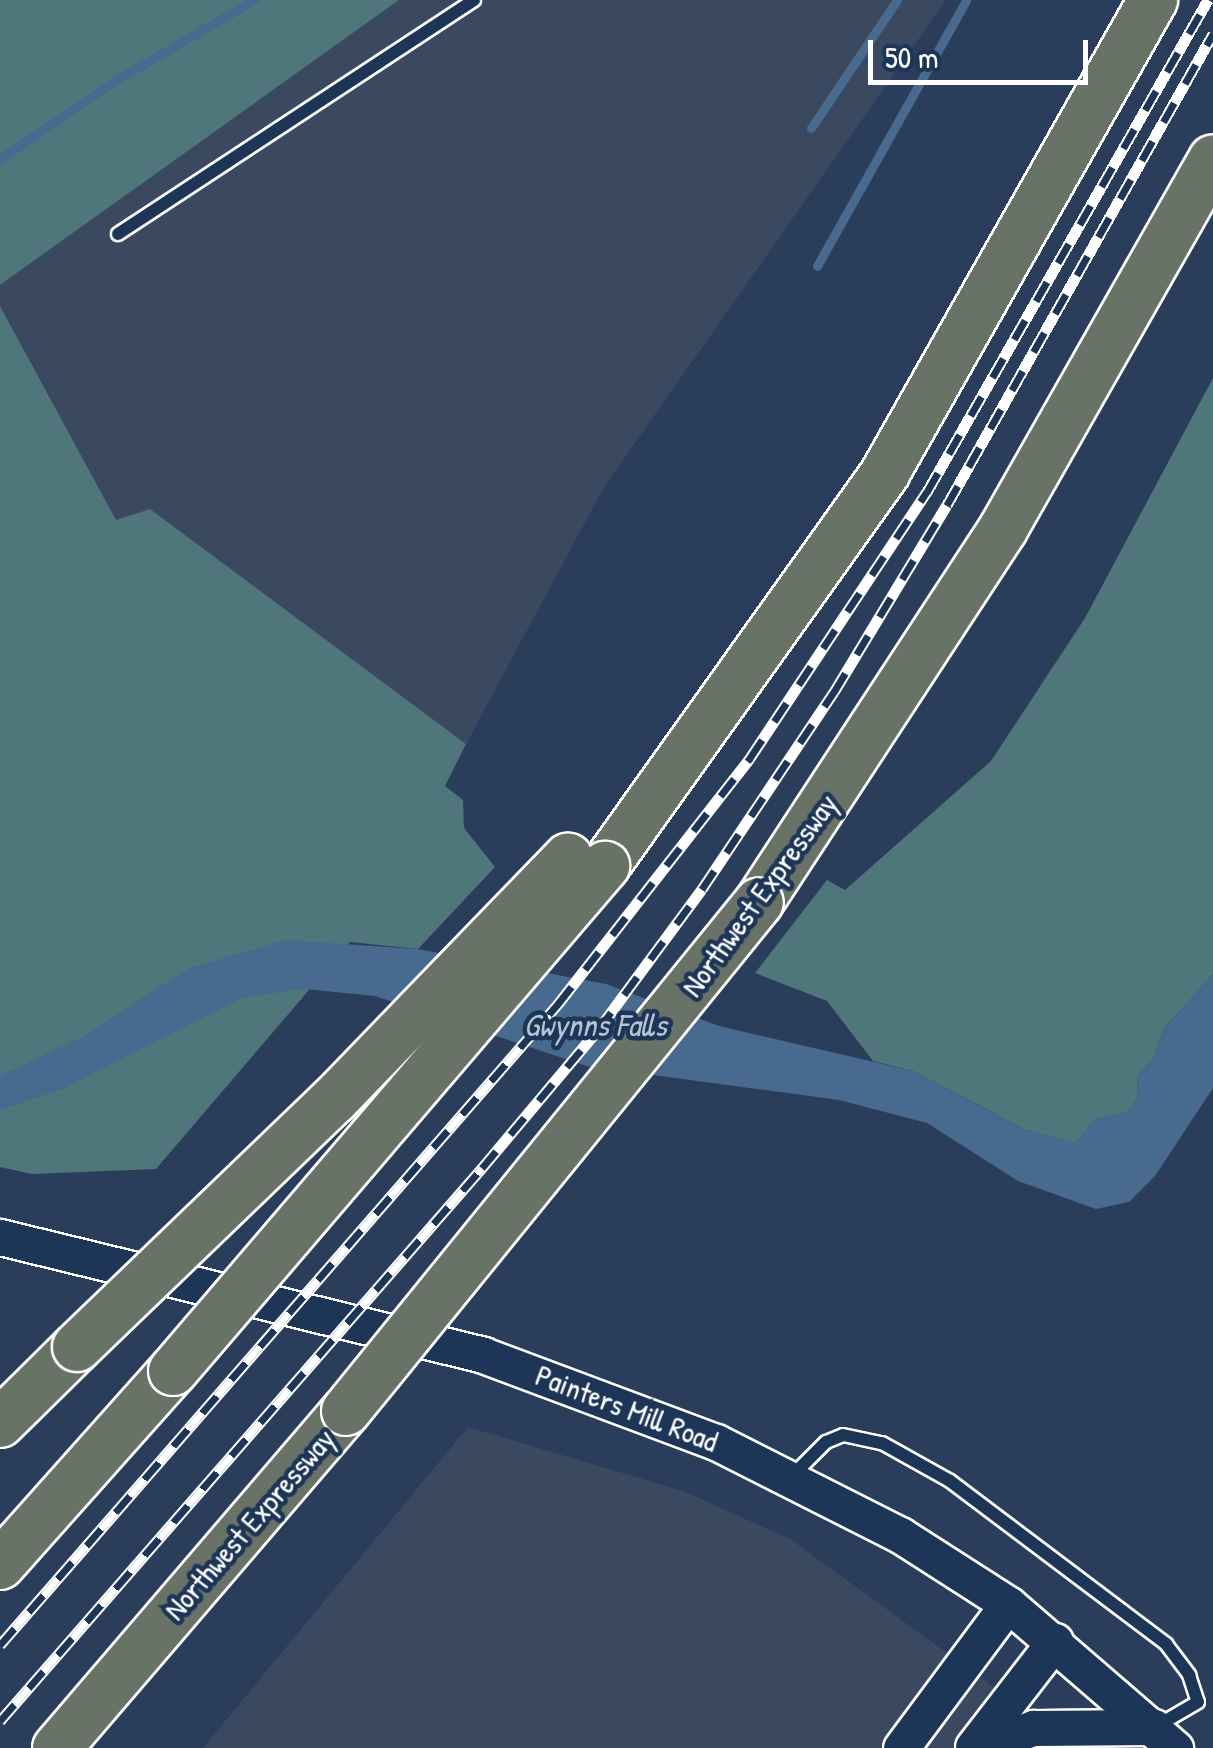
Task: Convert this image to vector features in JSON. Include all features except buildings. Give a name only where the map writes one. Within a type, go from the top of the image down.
[{"type":"highway","points":[[0,1565],[173,1372],[791,610],[885,473],[1153,0]]},
{"type":"highway","name":"Northwest Expressway","points":[[57,1748],[346,1411],[759,902],[1004,529],[1213,160]]},
{"type":"highway","points":[[0,1423],[586,862]]},
{"type":"main road","name":"Painters Mill Road","points":[[3,1240],[483,1355],[630,1406],[791,1478],[1008,1604],[1165,1738]]},
{"type":"main road","points":[[901,1748],[1008,1604]]},
{"type":"main road","points":[[975,1748],[1055,1641]]},
{"type":"main road","points":[[975,1748],[1033,1728],[1165,1738]]},
{"type":"lane","points":[[118,234],[474,0]]},
{"type":"lane","points":[[791,1478],[826,1442],[844,1435],[882,1443],[950,1481],[1166,1644],[1198,1702],[1165,1738]]},
{"type":"shaded area","points":[[399,0],[946,0],[604,487],[466,744],[150,509],[116,520],[0,306],[0,285]]},
{"type":"shaded area","points":[[468,1427],[683,1491],[790,1539],[1078,1748],[203,1748]]},
{"type":"green space","points":[[0,0],[399,0],[0,285]]},
{"type":"green space","points":[[0,306],[116,520],[150,509],[466,744],[445,786],[463,800],[464,828],[495,867],[418,949],[350,942],[156,1169],[32,1174],[0,1167]]},
{"type":"green space","points":[[1213,378],[1213,975],[1165,1027],[1154,1058],[1137,1077],[1138,1097],[1129,1111],[1096,1119],[1075,1144],[1024,1129],[913,1071],[873,1061],[827,1001],[755,973],[827,880],[845,890],[991,761],[1085,618]]},
{"type":"water","name":"Gwynns Falls","points":[[285,940],[418,949],[606,984],[719,1026],[913,1071],[1024,1129],[1075,1143],[1096,1119],[1129,1110],[1138,1097],[1137,1077],[1154,1058],[1165,1027],[1213,975],[1213,1088],[1155,1176],[1129,1202],[1096,1209],[1018,1181],[927,1123],[839,1100],[587,1066],[375,996],[305,989],[244,997],[62,1089],[0,1110],[0,1076],[84,1036],[189,968]]},
{"type":"waterway","points":[[0,159],[116,80],[254,0]]},
{"type":"waterway","points":[[811,128],[897,0]]},
{"type":"waterway","points":[[817,266],[966,0]]},
{"type":"railway","points":[[0,1645],[558,1004],[750,758],[927,492],[1208,0]]},
{"type":"railway","points":[[0,1721],[482,1168],[598,1030],[702,889],[834,692],[947,505],[1213,34]]}]
